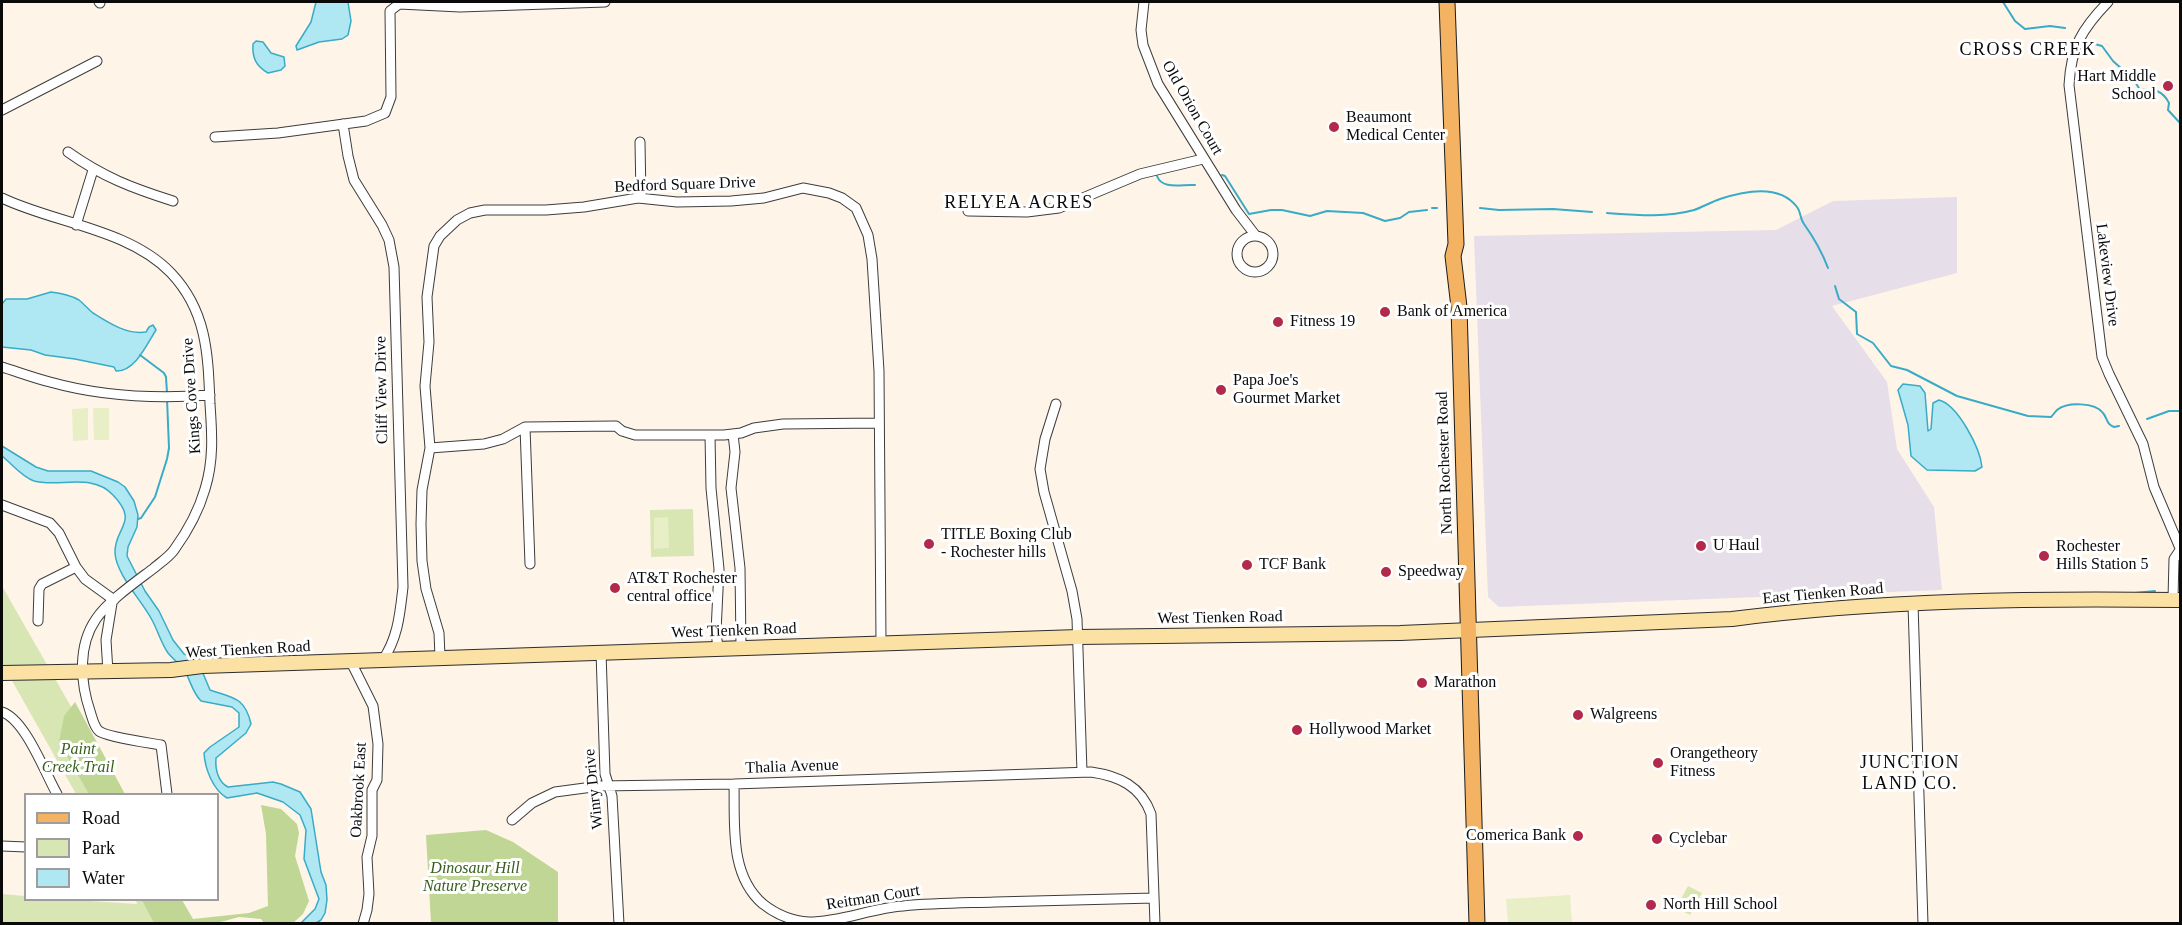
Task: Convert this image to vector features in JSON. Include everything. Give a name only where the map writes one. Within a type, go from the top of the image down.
[{"type":"main road","name":"North Rochester Road","points":[[1448,2],[1456,244],[1453,255],[1459,307],[1477,924]]},
{"type":"main road","name":"East Tienken Road","points":[[1468,631],[1732,619],[1786,612],[1913,604],[2177,599]]},
{"type":"main road","name":"West Tienken Road","points":[[2,673],[171,670],[202,666],[601,651],[1078,637],[1468,631]]},
{"type":"street","points":[[215,137],[278,133],[366,121],[385,113],[391,97],[390,12],[399,4],[460,8],[605,2]]},
{"type":"street","name":"Old Orion Court","points":[[1144,2],[1141,30],[1143,45],[1158,84],[1203,159],[1256,236]]},
{"type":"street","name":"Lakeview Drive","points":[[2108,2],[2078,38],[2070,69],[2069,85],[2102,357],[2143,444],[2154,487],[2181,549],[2174,559],[2177,599]]},
{"type":"street","points":[[2,110],[97,61]]},
{"type":"street","name":"Cliff View Drive","points":[[343,124],[354,180],[389,240],[394,267],[403,587],[399,623],[392,648],[382,661]]},
{"type":"street","points":[[640,142],[640,198]]},
{"type":"street","points":[[68,152],[93,170],[126,186],[173,201]]},
{"type":"street","points":[[968,211],[1027,212],[1059,208],[1140,174],[1203,159]]},
{"type":"street","points":[[76,225],[93,170]]},
{"type":"street","name":"Bedford Square Drive","points":[[440,657],[439,633],[426,589],[422,561],[422,490],[429,448],[425,386],[429,342],[428,297],[434,246],[441,236],[457,220],[470,213],[485,210],[546,210],[584,207],[622,199],[640,198],[677,202],[714,202],[764,198],[803,188],[829,193],[842,198],[856,208],[868,235],[872,259],[879,371],[881,643]]},
{"type":"street","name":"Kings Cove Drive","points":[[2,198],[132,246],[170,272],[193,302],[203,330],[208,349],[213,443],[211,466],[205,491],[197,512],[173,552],[96,618],[83,652],[86,697],[96,726],[99,731],[161,745],[167,793]]},
{"type":"street","points":[[1243,241],[1256,236],[1267,241],[1273,251],[1271,263],[1264,270],[1248,271],[1239,264],[1237,251],[1243,241],[1244,221]]},
{"type":"street","points":[[2,367],[52,383],[100,392],[161,396],[210,395]]},
{"type":"street","points":[[1056,404],[1044,439],[1040,469],[1044,492],[1072,591],[1078,637],[1083,772]]},
{"type":"street","points":[[429,448],[484,444],[503,439],[525,427],[616,426],[622,431],[635,435],[710,435],[741,433],[754,428],[783,424],[879,423]]},
{"type":"street","points":[[525,427],[530,564]]},
{"type":"street","points":[[733,434],[735,452],[731,488],[740,568],[741,647]]},
{"type":"street","points":[[710,435],[711,488],[719,569],[716,632],[718,648]]},
{"type":"street","points":[[2,505],[50,523],[59,533],[76,567],[92,585],[113,602],[106,639],[108,672]]},
{"type":"street","points":[[38,621],[39,589],[42,584],[76,567]]},
{"type":"street","points":[[1913,604],[1923,924]]},
{"type":"street","name":"Winry Drive","points":[[601,651],[605,776],[612,796],[619,924]]},
{"type":"street","name":"Oakbrook East","points":[[351,662],[373,706],[378,744],[377,780],[372,790],[372,836],[367,857],[369,894],[363,924]]},
{"type":"street","points":[[2,712],[7,713],[18,724],[56,793]]},
{"type":"street","name":"Thalia Avenue","points":[[512,820],[532,803],[555,792],[608,786],[1083,772],[1104,774],[1131,784],[1146,802],[1151,814],[1155,924]]},
{"type":"street","name":"Reitman Court","points":[[734,784],[736,844],[740,867],[747,886],[762,903],[791,920],[809,922],[827,920],[903,906],[1154,898]]},
{"type":"street","points":[[2,846],[24,847]]},
{"type":"shaded area","points":[[1957,197],[1957,273],[1832,306],[1887,382],[1897,449],[1934,507],[1942,590],[1499,607],[1488,597],[1474,236],[1776,230],[1833,201]]},
{"type":"green space","points":[[88,408],[88,440],[73,441],[72,409]]},
{"type":"green space","points":[[93,408],[109,408],[109,440],[94,440]]},
{"type":"green space","points":[[693,509],[694,556],[651,557],[650,510]]},
{"type":"green space","points":[[668,517],[669,548],[654,549],[654,518]]},
{"type":"green space","name":"Paint Creek Trail","points":[[2,586],[120,793],[75,793],[2,663]]},
{"type":"green space","points":[[75,702],[124,793],[88,793],[59,742],[64,716]]},
{"type":"green space","points":[[261,805],[281,809],[297,824],[299,833],[295,856],[309,901],[303,914],[293,923],[264,923],[261,919],[239,917],[217,923],[154,923],[143,901],[183,901],[193,919],[249,913],[268,906],[266,834]]},
{"type":"green space","name":"Dinosaur Hill Nature Preserve","points":[[486,830],[513,842],[558,872],[558,923],[431,923],[426,835]]},
{"type":"green space","points":[[1688,886],[1702,893],[1690,915],[1676,908]]},
{"type":"green space","points":[[2,894],[24,896],[24,901],[137,904],[136,901],[182,901],[195,923],[2,923]]},
{"type":"green space","points":[[1570,895],[1572,923],[1508,923],[1506,899]]},
{"type":"water","points":[[316,2],[348,2],[351,21],[348,35],[342,39],[319,42],[297,50],[296,46],[311,22]]},
{"type":"water","points":[[256,41],[263,42],[271,53],[284,57],[285,66],[281,70],[268,73],[260,67],[254,57],[253,44]]},
{"type":"water","points":[[51,292],[65,294],[79,300],[93,313],[125,330],[146,332],[153,325],[156,330],[135,362],[123,370],[116,371],[114,367],[45,355],[31,350],[2,347],[2,304],[6,299],[27,299]]},
{"type":"water","points":[[1903,384],[1920,386],[1925,393],[1928,431],[1931,429],[1933,403],[1939,400],[1953,410],[1973,439],[1982,467],[1975,471],[1927,470],[1911,456],[1908,425],[1898,390]]},
{"type":"water","points":[[2,446],[36,467],[48,471],[91,471],[125,487],[134,501],[138,515],[137,527],[128,547],[127,556],[145,591],[159,611],[173,640],[184,654],[197,659],[210,690],[241,703],[251,724],[246,733],[216,758],[220,779],[228,787],[273,782],[281,784],[300,792],[311,809],[321,872],[326,885],[327,900],[325,913],[321,920],[316,923],[301,923],[315,909],[319,899],[304,859],[306,830],[300,815],[283,802],[257,793],[227,798],[218,790],[211,778],[204,753],[239,727],[239,713],[232,707],[201,701],[198,698],[186,673],[168,653],[152,620],[120,570],[115,553],[125,519],[125,512],[121,504],[105,488],[95,484],[34,481],[2,456]]},
{"type":"waterway","points":[[2003,2],[2015,21],[2025,29],[2050,26],[2065,28]]},
{"type":"waterway","points":[[2091,43],[2102,46],[2113,61],[2134,80],[2140,90],[2154,90],[2161,93],[2169,103],[2168,110],[2180,123]]},
{"type":"waterway","points":[[1222,175],[1225,176],[1249,214],[1282,210],[1310,216],[1327,211],[1363,213],[1385,221],[1400,218],[1409,212],[1427,210]]},
{"type":"waterway","points":[[1157,176],[1168,185],[1195,185]]},
{"type":"waterway","points":[[1607,213],[1650,215],[1683,213],[1740,194],[1771,192],[1790,199],[1797,207],[1828,268]]},
{"type":"waterway","points":[[1432,208],[1437,208]]},
{"type":"waterway","points":[[1480,208],[1592,212]]},
{"type":"waterway","points":[[1835,286],[1839,299],[1856,312],[1857,334],[1873,343],[1891,366],[1907,370],[1957,396],[2028,416],[2051,417],[2062,407],[2088,405],[2099,409],[2111,426],[2119,426]]},
{"type":"waterway","points":[[140,355],[164,373],[167,393]]},
{"type":"waterway","points":[[138,519],[155,497],[167,459],[169,448],[167,399]]},
{"type":"waterway","points":[[2147,419],[2169,411],[2180,411]]},
{"type":"waterway","points":[[2135,593],[2155,591]]},
{"type":"place","name":"Hart Middle School","points":[[2168,86]]},
{"type":"place","name":"Beaumont Medical Center","points":[[1334,127]]},
{"type":"place","name":"Bank of America","points":[[1385,312]]},
{"type":"place","name":"Fitness 19","points":[[1278,322]]},
{"type":"place","name":"Papa Joe's Gourmet Market","points":[[1221,390]]},
{"type":"place","name":"TITLE Boxing Club - Rochester hills","points":[[929,544]]},
{"type":"place","name":"U Haul","points":[[1701,546]]},
{"type":"place","name":"Rochester Hills Station 5","points":[[2044,556]]},
{"type":"place","name":"TCF Bank","points":[[1247,565]]},
{"type":"place","name":"Speedway","points":[[1386,572]]},
{"type":"place","name":"AT&T Rochester central office","points":[[615,588]]},
{"type":"place","name":"Marathon","points":[[1422,683]]},
{"type":"place","name":"Walgreens","points":[[1578,715]]},
{"type":"place","name":"Hollywood Market","points":[[1297,730]]},
{"type":"place","name":"Orangetheory Fitness","points":[[1658,763]]},
{"type":"place","name":"Comerica Bank","points":[[1578,836]]},
{"type":"place","name":"Cyclebar","points":[[1657,839]]},
{"type":"place","name":"North Hill School","points":[[1651,905]]},
{"type":"district","name":"CROSS CREEK","points":[[2028,50]]},
{"type":"district","name":"RELYEA ACRES","points":[[1019,203]]},
{"type":"district","name":"JUNCTION LAND CO.","points":[[1910,774]]}]
